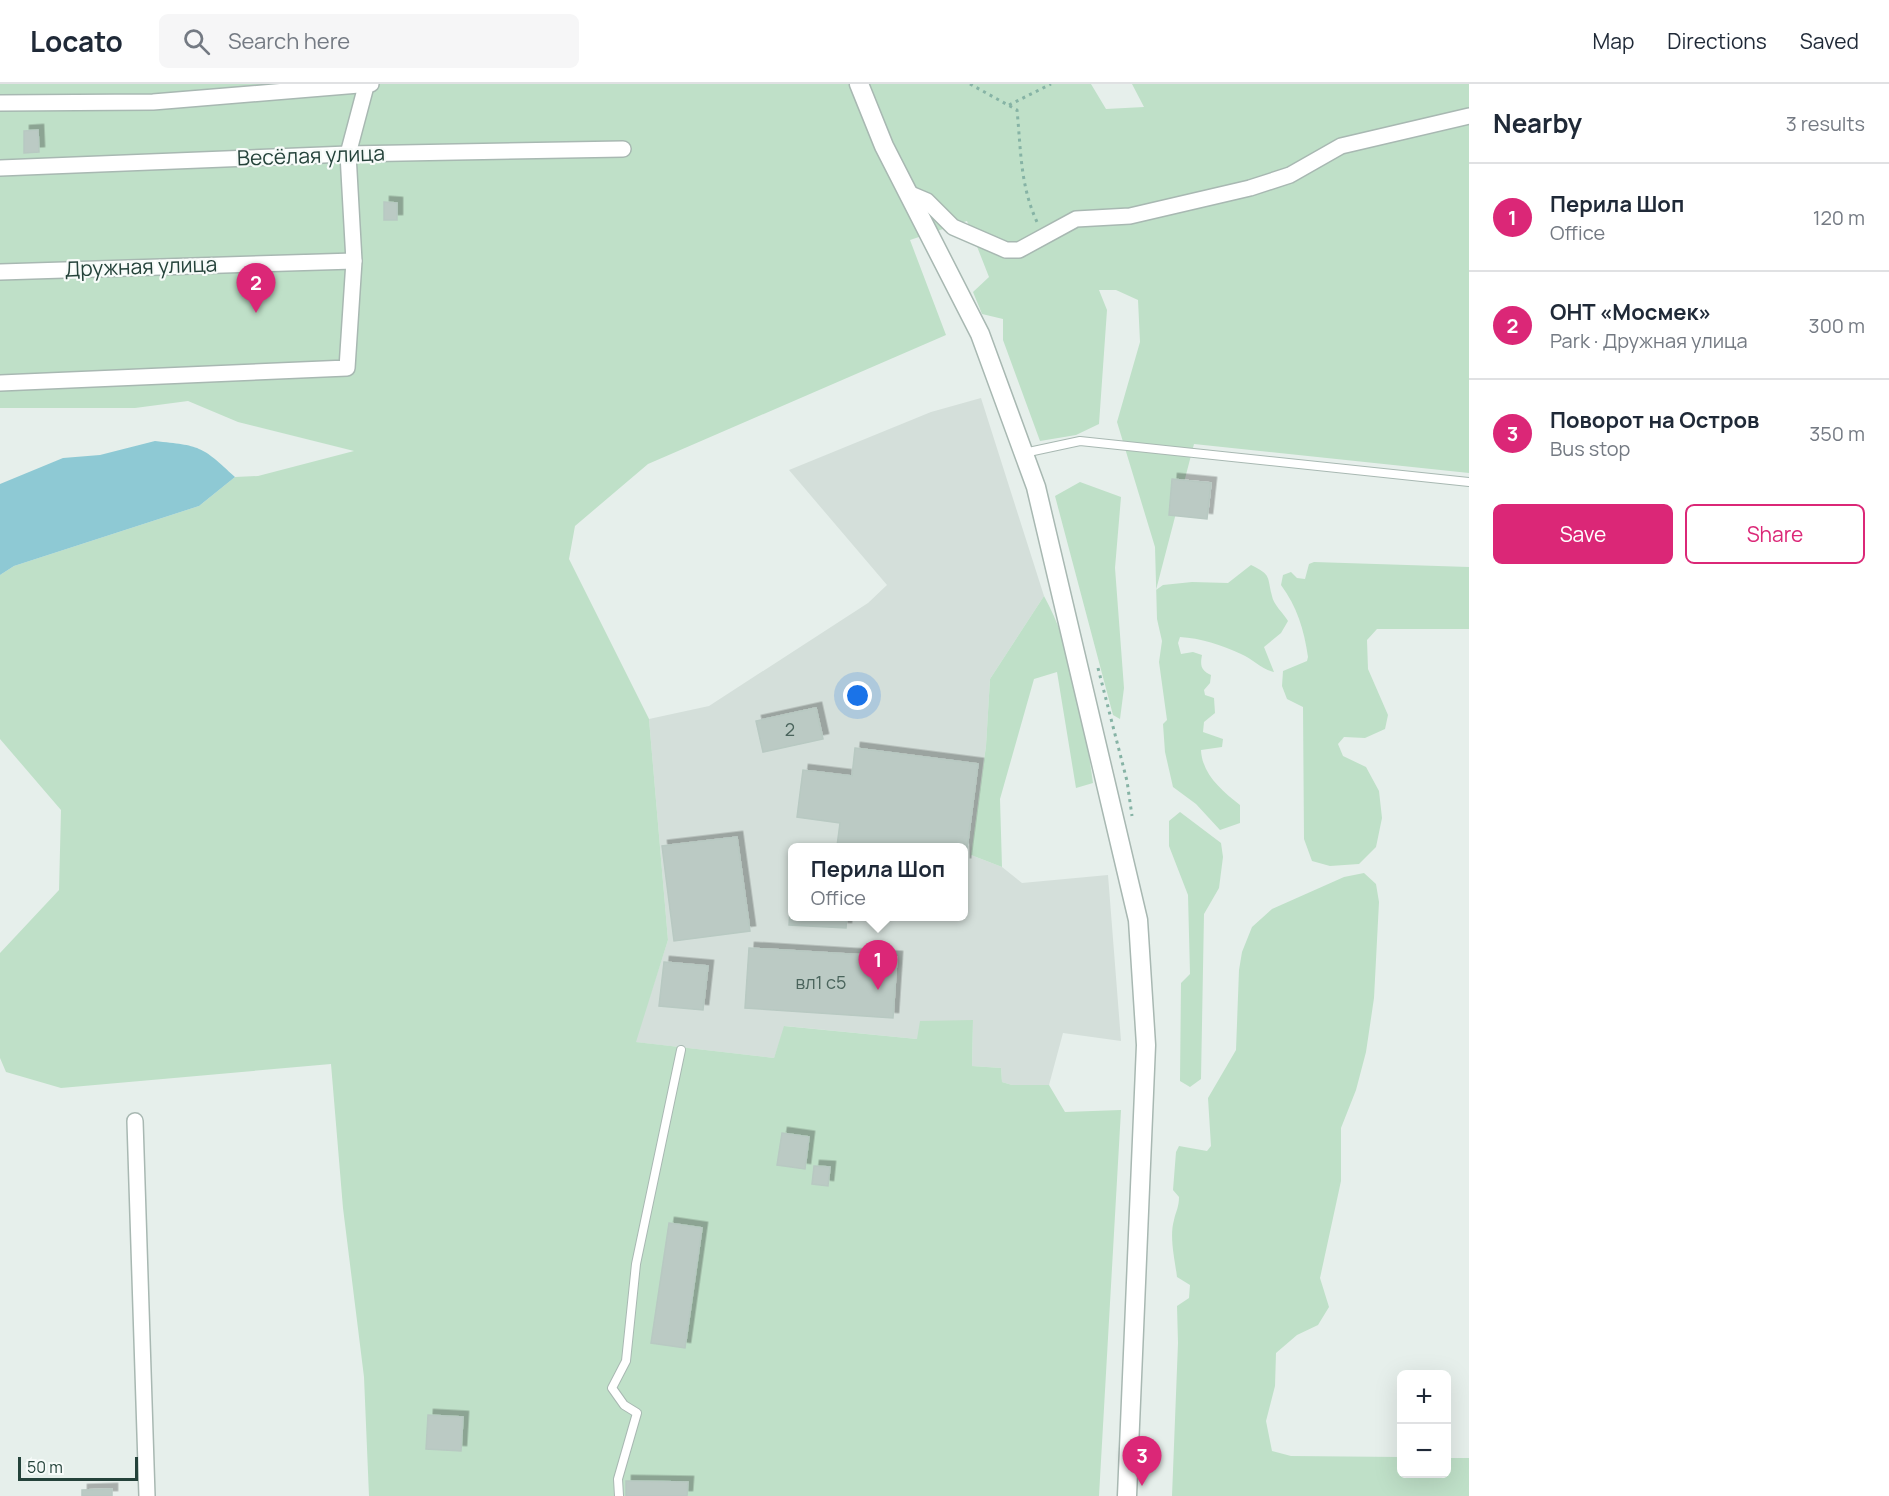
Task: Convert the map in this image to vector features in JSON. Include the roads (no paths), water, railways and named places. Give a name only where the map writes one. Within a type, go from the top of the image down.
[{"type":"street","points":[[860,84],[884,146],[980,334],[1036,487],[1138,920],[1146,1045],[1127,1496]]},
{"type":"street","points":[[0,102],[153,102],[368,85],[348,154],[354,261],[347,368],[0,383]]},
{"type":"street","points":[[908,193],[927,201],[953,227],[1006,250],[1019,249],[1076,219],[1130,216],[1250,188],[1290,175],[1341,146],[1469,116]]},
{"type":"street","name":"Весёлая улица","points":[[0,168],[348,154],[623,149]]},
{"type":"street","name":"Дружная улица","points":[[0,272],[354,261]]},
{"type":"street","points":[[135,1121],[147,1496]]},
{"type":"lane","points":[[1024,453],[1080,441],[1469,482]]},
{"type":"lane","points":[[618,1496],[618,1479],[637,1413],[624,1405],[612,1388],[626,1361],[636,1264],[681,1050]]},
{"type":"water","points":[[155,441],[182,444],[199,449],[235,477],[199,506],[14,566],[0,575],[0,484],[63,458],[100,455]]},
{"type":"place","name":"ОНТ «Мосмек»","points":[[256,313]]},
{"type":"place","name":"Перила Шоп","points":[[878,990]]},
{"type":"place","name":"Поворот на Остров","points":[[1142,1486]]}]
